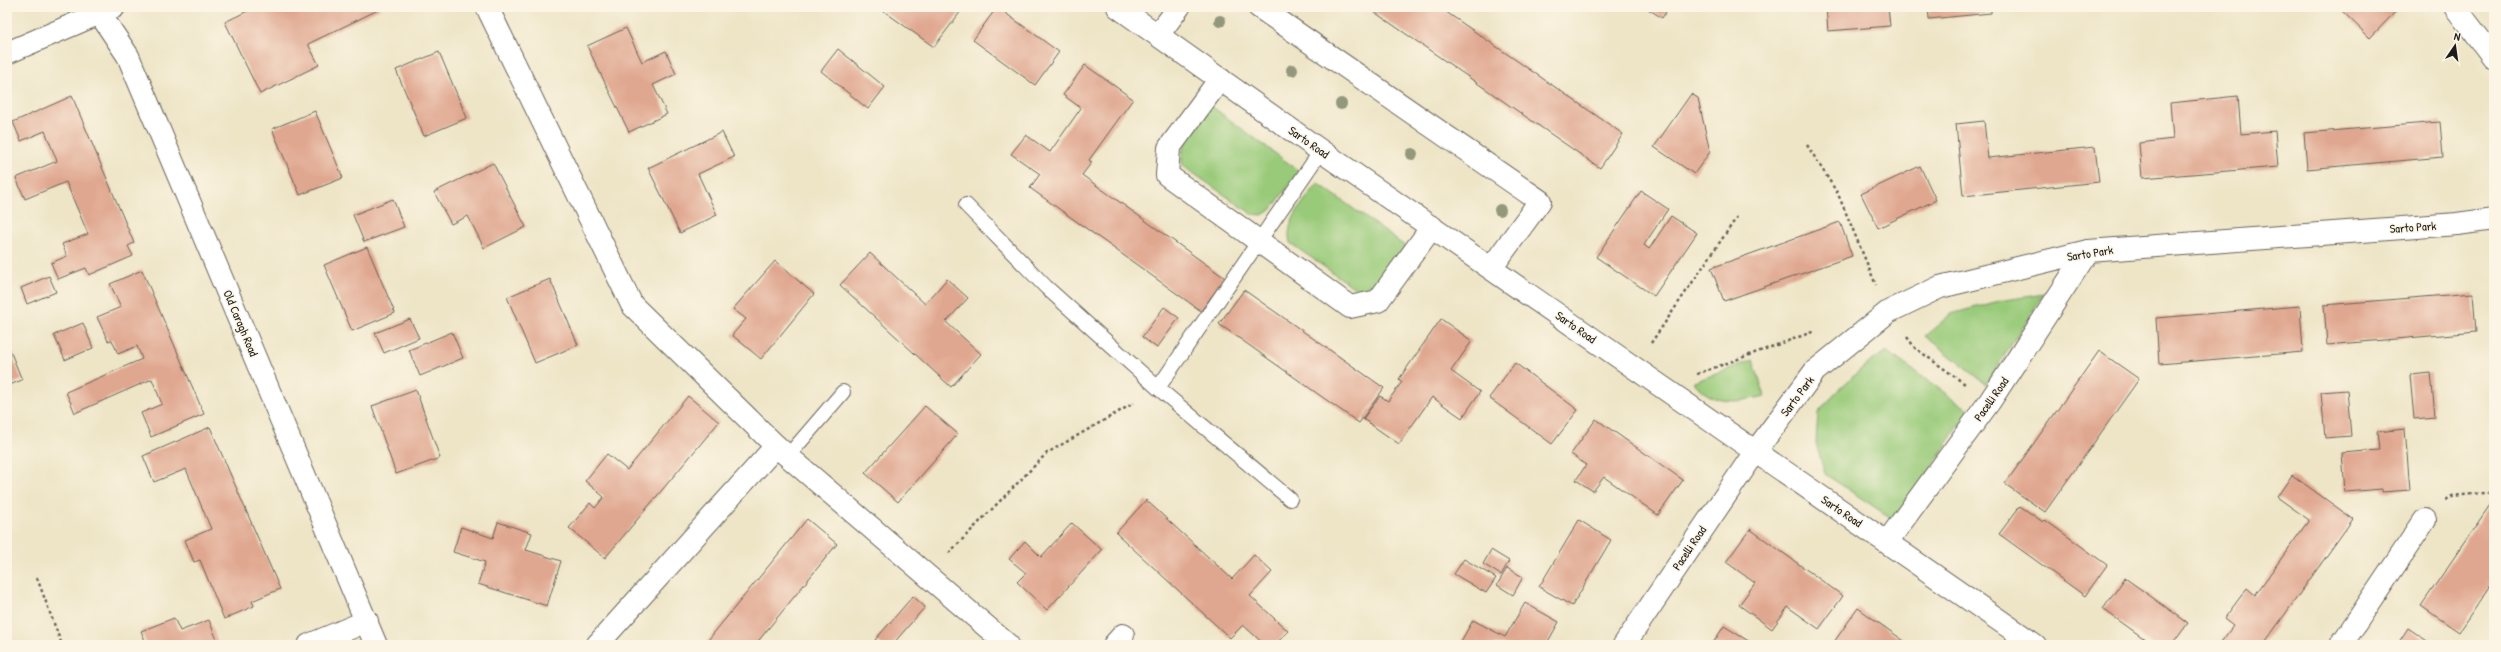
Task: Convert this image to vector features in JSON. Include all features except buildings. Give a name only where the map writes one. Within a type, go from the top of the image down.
[{"type":"street","points":[[487,7],[632,306],[782,451],[926,577],[1008,645]]},
{"type":"street","name":"Sarto Road","points":[[1118,7],[1321,151],[1492,267],[1634,369],[2035,645]]},
{"type":"street","points":[[1158,35],[1180,7]]},
{"type":"street","points":[[1259,7],[1540,201],[1492,267]]},
{"type":"street","points":[[2455,7],[2494,58]]},
{"type":"street","points":[[7,53],[102,9]]},
{"type":"street","name":"Old Caragh Road","points":[[102,9],[128,56],[376,645]]},
{"type":"street","points":[[1220,79],[1169,148],[1167,175],[1350,307],[1378,301],[1432,227]]},
{"type":"street","name":"Sarto Park","points":[[1755,452],[1815,371],[1888,312],[1940,287],[2088,251],[2457,224],[2494,219]]},
{"type":"street","name":"Pacelli Road","points":[[1887,542],[1990,401],[2088,251]]},
{"type":"street","points":[[597,645],[782,451]]},
{"type":"street","name":"Pacelli Road","points":[[1624,645],[1755,452]]},
{"type":"street","points":[[2341,645],[2425,520]]},
{"type":"street","points":[[309,645],[367,621]]},
{"type":"lane","points":[[1158,388],[1321,151]]},
{"type":"lane","points":[[966,205],[1046,287],[1158,388],[1290,499]]},
{"type":"lane","points":[[782,451],[843,392]]},
{"type":"path","points":[[1634,369],[1737,217]]},
{"type":"path","points":[[1661,387],[1818,330]]},
{"type":"path","points":[[926,577],[1047,453],[1158,388]]},
{"type":"path","points":[[2425,520],[2452,496],[2494,492]]},
{"type":"path","points":[[37,578],[62,645]]},
{"type":"green space","points":[[1211,106],[1299,171],[1271,210],[1262,215],[1252,214],[1183,166],[1183,149],[1186,141],[1195,126]]},
{"type":"green space","points":[[1318,183],[1406,247],[1378,287],[1369,293],[1359,291],[1290,243],[1290,227],[1293,219],[1297,211]]},
{"type":"green space","points":[[2044,294],[1986,384],[1925,336],[1951,314],[1999,301]]},
{"type":"green space","points":[[1886,351],[1969,410],[1897,522],[1825,474],[1816,443],[1818,413],[1835,393],[1861,369]]},
{"type":"green space","points":[[1753,360],[1765,396],[1745,400],[1726,401],[1709,396],[1694,382]]}]
